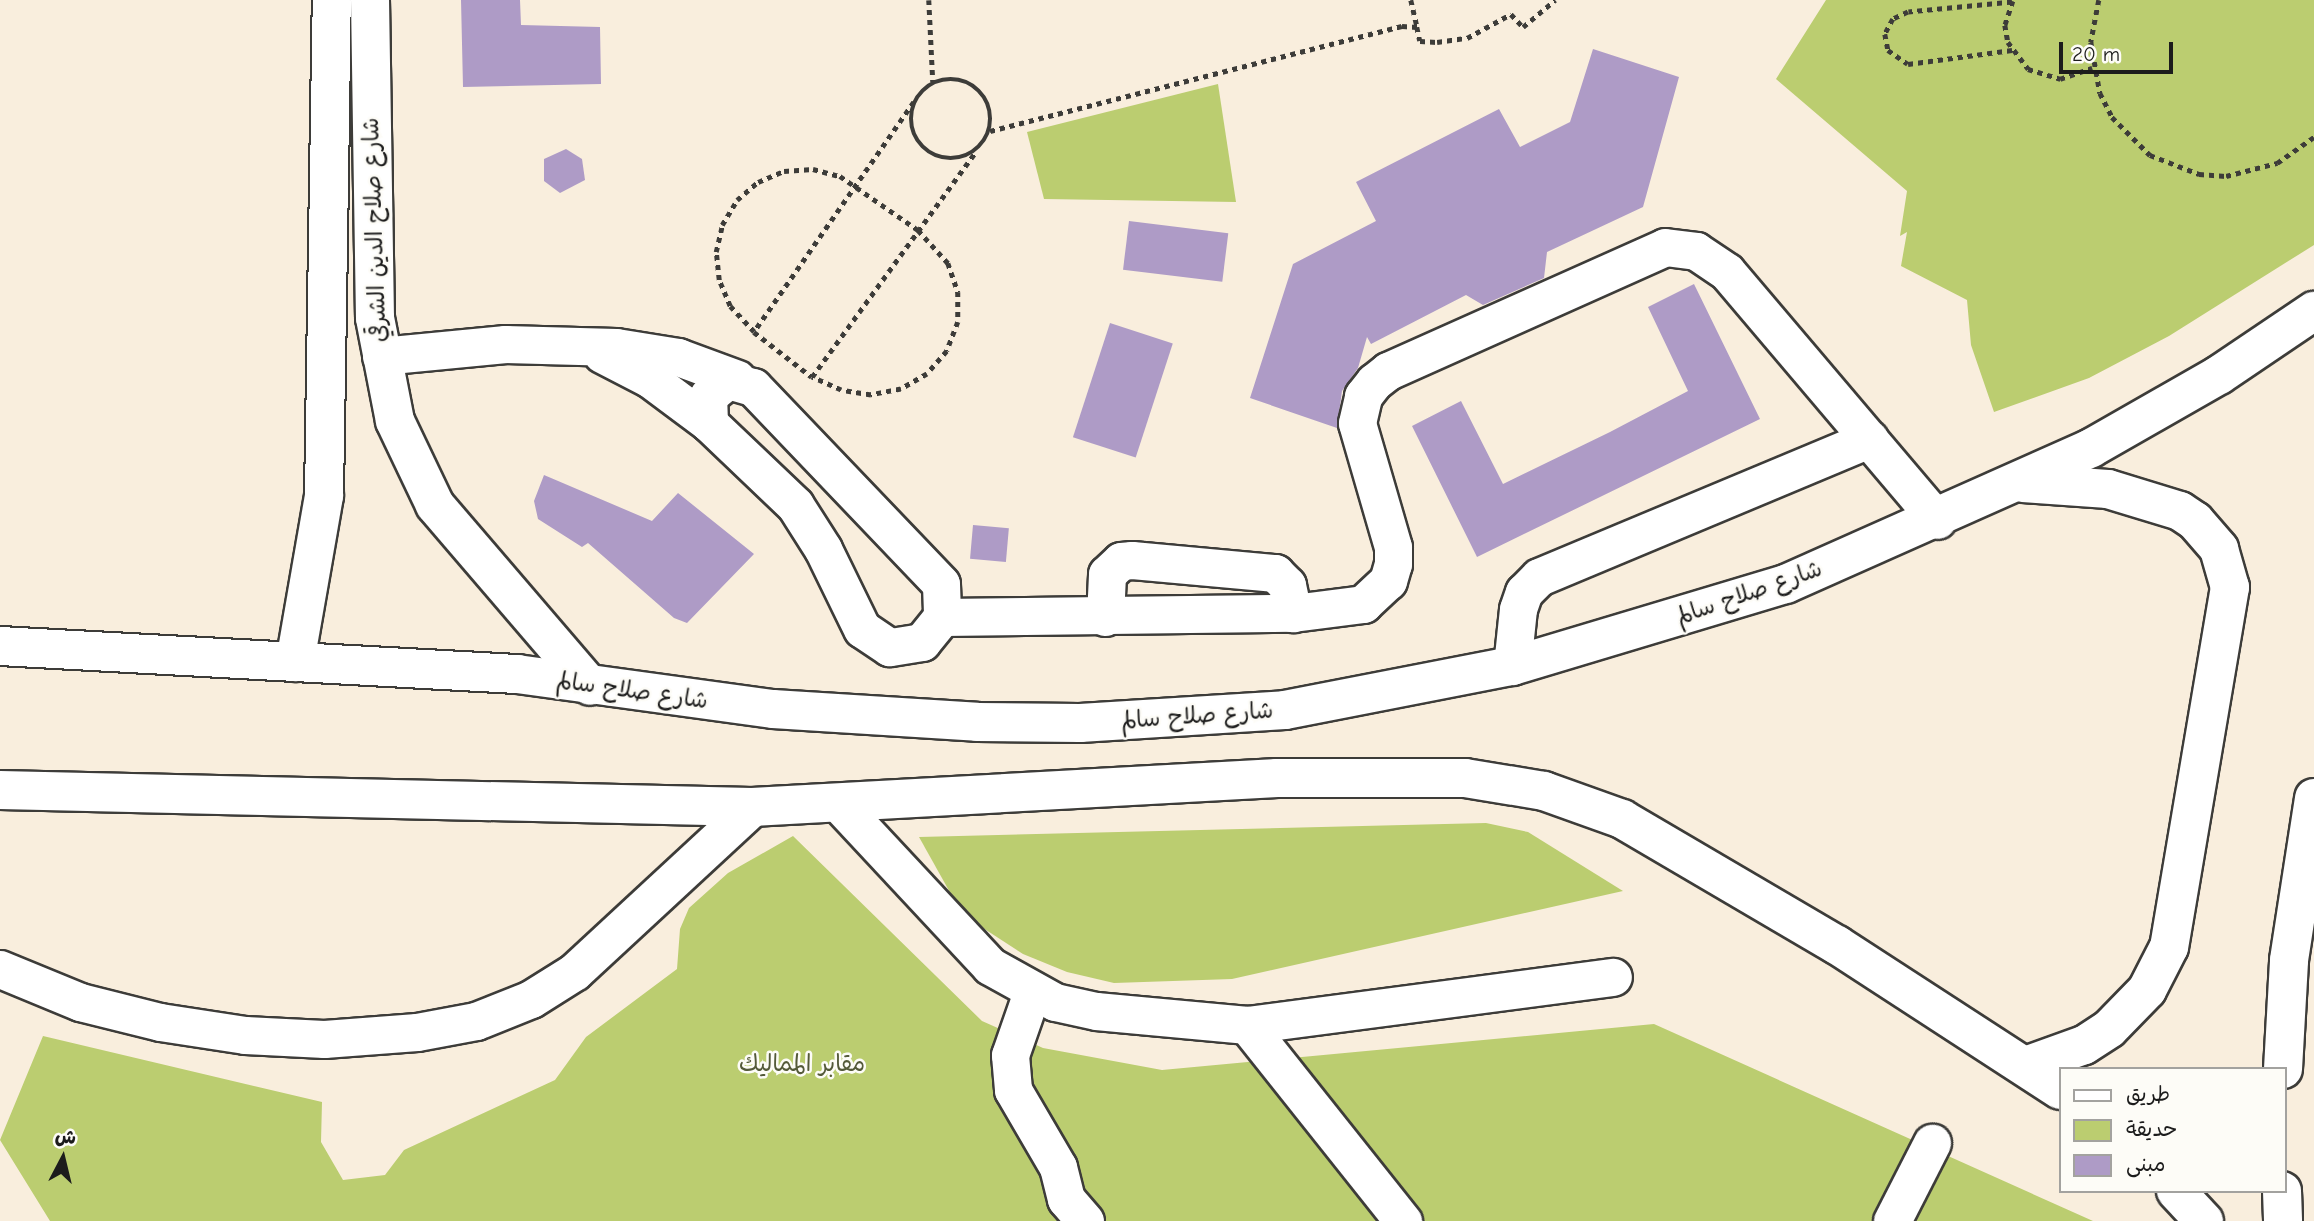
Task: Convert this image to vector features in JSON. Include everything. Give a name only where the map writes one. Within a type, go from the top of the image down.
[{"type":"main road","name":"شارع صلاح الدين الشرقي","points":[[295,662],[324,496],[332,0]]},
{"type":"main road","name":"شارع صلاح الدين الشرقي","points":[[370,0],[373,265],[381,356],[395,421],[435,505],[590,686]]},
{"type":"main road","name":"شارع صلاح سالم","points":[[0,646],[505,673],[773,709],[1080,723],[1285,710],[1512,666],[1773,589],[2022,483],[2219,375],[2314,311]]},
{"type":"main road","points":[[2022,483],[2108,489],[2180,511],[2195,520],[2219,549],[2230,587],[2169,947],[2147,990],[2109,1029],[2084,1045],[2028,1065]]},
{"type":"main road","points":[[0,790],[752,807],[1365,775],[1465,778],[1544,791],[1622,819],[1719,872],[2028,1065],[2058,1088]]},
{"type":"main road","points":[[2283,1067],[2289,960],[2314,798]]},
{"type":"main road","points":[[2178,1193],[2204,1221]]},
{"type":"main road","points":[[2282,1193],[2283,1221]]},
{"type":"lane","points":[[942,617],[1293,613],[1363,604],[1388,581],[1393,547],[1357,423],[1363,396],[1374,382],[1388,371],[1650,251],[1680,247],[1713,259],[1937,520]]},
{"type":"lane","points":[[381,356],[505,344],[584,347],[678,357],[737,379],[753,387],[941,584],[942,617],[934,632],[906,648],[874,640],[862,629],[823,549],[795,505],[709,423],[650,379],[584,347]]},
{"type":"lane","points":[[709,423],[705,405],[712,388],[737,379]]},
{"type":"lane","points":[[1512,666],[1518,609],[1524,592],[1539,577],[1869,439]]},
{"type":"lane","points":[[1105,617],[1107,574],[1121,561],[1132,560],[1275,573],[1287,585],[1293,613]]},
{"type":"lane","points":[[839,804],[959,938],[990,966],[1032,992],[1096,1011],[1247,1026],[1613,978]]},
{"type":"lane","points":[[0,969],[80,1002],[160,1022],[245,1035],[324,1039],[417,1032],[476,1021],[531,999],[574,972],[752,807]]},
{"type":"lane","points":[[1032,992],[1010,1055],[1013,1090],[1058,1167],[1066,1199],[1085,1221]]},
{"type":"lane","points":[[1247,1026],[1403,1221]]},
{"type":"lane","points":[[1892,1221],[1932,1143]]},
{"type":"path","points":[[929,0],[933,82]]},
{"type":"path","points":[[1411,0],[1420,41],[1467,38],[1511,14],[1523,27],[1555,0]]},
{"type":"path","points":[[2099,0],[2091,42],[2092,68],[2100,93],[2129,138],[2173,166],[2226,176],[2252,172],[2277,163],[2314,137]]},
{"type":"path","points":[[2012,50],[1908,64],[1888,50],[1885,34],[1893,19],[1908,12],[2012,1],[2005,25],[2012,50],[2028,69],[2060,79],[2092,68]]},
{"type":"path","points":[[990,131],[1402,26],[1417,27]]},
{"type":"path","points":[[754,332],[914,102],[933,82],[947,78],[974,85],[989,106],[990,131],[812,377]]},
{"type":"path","points":[[914,102],[912,130],[928,152],[952,160],[976,151]]},
{"type":"path","points":[[813,169],[856,185],[918,230],[948,263],[958,292],[958,322],[947,351],[927,374],[901,389],[871,394],[841,390],[812,377],[754,332],[730,306],[719,280],[719,238],[737,200],[758,182],[784,172],[813,169]]},
{"type":"green space","points":[[1826,0],[2314,0],[2314,245],[2169,336],[2089,378],[1994,412],[1971,345],[1967,300],[1901,266],[1907,232],[1900,236],[1907,191],[1776,79]]},
{"type":"green space","points":[[1218,84],[1236,202],[1044,199],[1027,132]]},
{"type":"green space","points":[[1486,823],[1528,832],[1623,891],[1232,979],[1114,983],[1067,972],[1023,954],[983,928],[952,896],[919,837]]},
{"type":"green space","name":"مقابر المماليك","points":[[793,836],[982,1021],[1043,1048],[1162,1070],[1654,1024],[2093,1221],[50,1221],[0,1140],[43,1036],[322,1102],[321,1142],[343,1180],[385,1175],[404,1150],[555,1080],[586,1037],[677,969],[680,929],[689,908],[728,873]]},
{"type":"building","points":[[461,0],[520,0],[521,25],[600,27],[601,84],[463,87]]},
{"type":"building","points":[[1593,49],[1679,77],[1643,207],[1547,252],[1544,278],[1483,305],[1466,295],[1371,344],[1367,337],[1358,368],[1342,391],[1337,428],[1250,398],[1293,264],[1376,221],[1356,182],[1499,109],[1520,147],[1570,122]]},
{"type":"building","points":[[566,149],[582,159],[585,180],[560,193],[544,181],[544,159]]},
{"type":"building","points":[[1129,221],[1228,233],[1222,282],[1123,270]]},
{"type":"building","points":[[1694,284],[1760,419],[1477,557],[1412,426],[1461,401],[1503,484],[1610,432],[1688,391],[1648,307]]},
{"type":"building","points":[[1110,323],[1173,343],[1136,458],[1073,437]]},
{"type":"building","points":[[544,475],[652,521],[678,493],[754,554],[687,623],[674,618],[588,543],[582,547],[538,519],[534,501]]},
{"type":"building","points":[[973,525],[1009,528],[1006,562],[970,559]]}]
